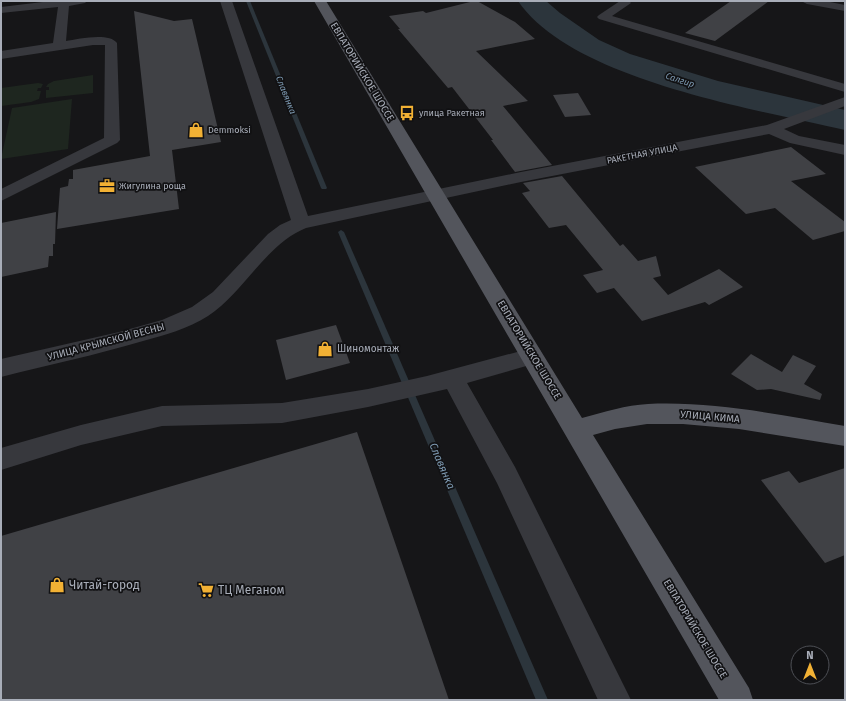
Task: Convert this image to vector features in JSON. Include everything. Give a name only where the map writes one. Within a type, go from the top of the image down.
[{"type":"main road","name":"ЕВПАТОРИЙСКОЕ ШОССЕ","points":[[320,1],[737,700]]},
{"type":"main road","name":"УЛИЦА КИМА","points":[[576,430],[615,419],[647,414],[683,414],[739,419],[845,436]]},
{"type":"street","points":[[1,10],[81,1]]},
{"type":"street","points":[[226,1],[301,223]]},
{"type":"street","points":[[807,1],[845,8]]},
{"type":"street","points":[[59,45],[64,3]]},
{"type":"street","points":[[625,3],[603,18],[844,97]]},
{"type":"street","points":[[1,55],[12,52],[93,41],[106,41],[111,43],[112,140],[1,196]]},
{"type":"street","name":"РАКЕТНАЯ УЛИЦА","points":[[436,195],[778,127],[844,97]]},
{"type":"street","points":[[778,127],[795,140],[845,150]]},
{"type":"street","name":"УЛИЦА КРЫМСКОЙ ВЕСНЫ","points":[[1,368],[119,340],[168,326],[199,312],[220,296],[275,238],[286,229],[301,223],[436,195]]},
{"type":"street","points":[[1,459],[81,436],[162,416],[282,413],[368,398],[440,381],[532,356]]},
{"type":"street","points":[[440,381],[506,476],[616,700]]},
{"type":"shaded area","points":[[93,75],[93,93],[46,98],[46,90],[49,90],[49,87],[46,87],[54,81]]},
{"type":"shaded area","points":[[38,83],[43,84],[37,91],[41,91],[39,99],[31,102],[1,106],[1,88]]},
{"type":"shaded area","points":[[72,99],[68,149],[1,159],[12,108]]},
{"type":"water","points":[[657,68],[845,114],[845,126],[767,111],[631,70]]},
{"type":"building","points":[[477,1],[515,22],[535,39],[476,51],[528,101],[503,106],[552,165],[515,172],[491,140],[493,140],[452,87],[448,88],[398,29],[400,29],[389,16],[423,11],[426,13]]},
{"type":"building","points":[[731,1],[769,1],[715,41],[685,33]]},
{"type":"building","points":[[134,11],[174,21],[192,19],[221,142],[172,150],[179,209],[57,229],[60,188],[68,186],[69,179],[73,179],[73,170],[150,156]]},
{"type":"building","points":[[578,93],[591,115],[565,117],[553,95]]},
{"type":"building","points":[[791,147],[826,174],[791,181],[845,222],[845,231],[813,240],[775,208],[746,214],[695,167]]},
{"type":"building","points":[[562,176],[620,246],[623,244],[638,261],[656,256],[661,276],[653,278],[668,295],[719,269],[743,287],[709,305],[705,302],[642,321],[614,288],[597,293],[583,275],[603,270],[566,225],[549,228],[522,193],[530,191],[523,183]]},
{"type":"building","points":[[56,212],[55,244],[53,244],[53,256],[49,256],[48,267],[1,277],[1,223]]},
{"type":"building","points":[[336,325],[350,363],[286,380],[276,340]]},
{"type":"building","points":[[751,354],[782,372],[793,355],[816,366],[804,384],[822,394],[820,400],[771,389],[757,390],[731,374]]},
{"type":"building","name":"ТЦ Меганом","points":[[357,432],[449,700],[1,700],[1,536]]},
{"type":"building","points":[[845,468],[845,555],[825,563],[761,480],[789,471],[799,483]]},
{"type":"waterway","name":"Славянка","points":[[248,1],[324,188]]},
{"type":"waterway","name":"Салгир","points":[[531,1],[550,19],[589,46],[619,60],[710,89],[845,120]]},
{"type":"waterway","name":"Славянка","points":[[341,232],[542,700]]},
{"type":"place","name":"улица Ракетная","points":[[407,113]]},
{"type":"place","name":"Demmoksi","points":[[196,130]]},
{"type":"place","name":"Жигулина роща","points":[[107,186]]},
{"type":"place","name":"Шиномонтаж","points":[[325,349]]},
{"type":"place","name":"Читай-город","points":[[57,585]]},
{"type":"place","name":"ТЦ Меганом","points":[[206,590]]}]
